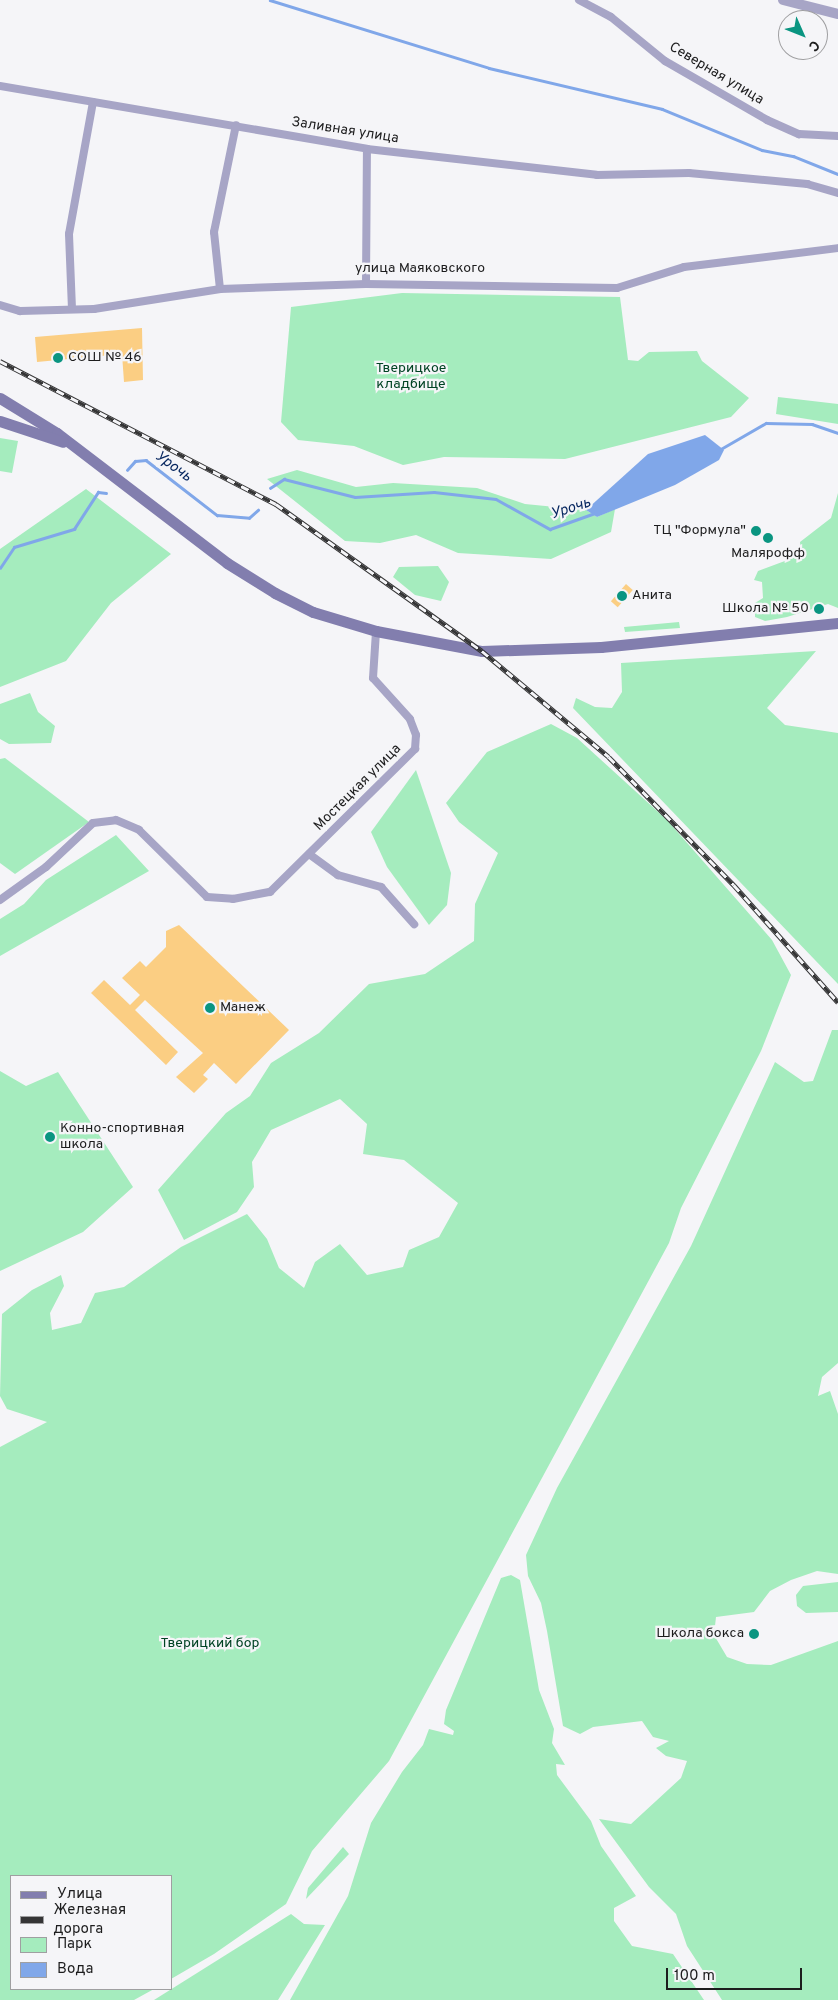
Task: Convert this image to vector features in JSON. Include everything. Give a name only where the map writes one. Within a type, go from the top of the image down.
[{"type":"main road","points":[[0,398],[57,432],[71,446],[227,563],[275,593],[313,612],[376,631],[482,651],[601,647],[838,623]]},
{"type":"main road","points":[[0,421],[71,446]]},
{"type":"street","name":"Северная улица","points":[[579,0],[626,28],[665,61],[767,120],[799,134],[838,136]]},
{"type":"street","points":[[783,0],[838,14]]},
{"type":"street","name":"Заливная улица","points":[[0,86],[236,124],[367,149],[597,176],[690,173],[806,184],[838,193]]},
{"type":"street","points":[[72,309],[70,234],[93,102]]},
{"type":"street","points":[[220,289],[214,232],[236,124]]},
{"type":"street","points":[[366,284],[367,149]]},
{"type":"street","name":"улица Маяковского","points":[[0,305],[20,311],[72,309],[220,289],[366,284],[617,288],[684,267],[838,248]]},
{"type":"street","name":"Мостецкая улица","points":[[0,900],[46,867],[93,823],[116,820],[139,830],[206,897],[233,899],[270,892],[415,750],[416,735],[410,719],[373,678],[376,631]]},
{"type":"street","points":[[308,854],[338,875],[381,887],[414,924]]},
{"type":"green space","name":"Тверицкое кладбище","points":[[402,293],[620,297],[628,360],[638,361],[649,352],[697,351],[702,361],[749,398],[731,417],[565,459],[444,457],[403,465],[354,446],[298,440],[281,422],[291,307]]},
{"type":"green space","points":[[778,397],[838,404],[838,424],[776,414]]},
{"type":"green space","points":[[0,438],[18,441],[12,473],[0,471]]},
{"type":"green space","points":[[297,470],[356,487],[393,483],[477,488],[525,504],[586,510],[597,517],[615,509],[611,532],[551,559],[458,553],[416,535],[380,543],[345,541],[267,479]]},
{"type":"green space","points":[[86,489],[171,554],[111,603],[66,661],[0,687],[0,549]]},
{"type":"green space","points":[[838,493],[838,608],[828,604],[787,617],[765,621],[755,617],[755,603],[763,598],[762,582],[754,580],[758,571],[801,555],[800,542],[831,518]]},
{"type":"green space","points":[[438,566],[449,582],[441,601],[415,595],[393,577],[399,567]]},
{"type":"green space","points":[[679,622],[680,628],[625,632],[624,627]]},
{"type":"green space","points":[[816,651],[767,708],[785,725],[838,733],[838,984],[573,708],[576,698],[595,707],[612,708],[622,692],[621,663]]},
{"type":"green space","points":[[30,693],[38,712],[55,726],[51,743],[9,744],[0,739],[0,704]]},
{"type":"green space","name":"Тверицкий бор","points":[[551,724],[577,738],[667,820],[772,940],[791,975],[761,1051],[681,1208],[669,1243],[389,1761],[312,1851],[286,1904],[214,1954],[172,1978],[172,1875],[10,1875],[10,1990],[152,1990],[134,2000],[0,2000],[0,1447],[47,1422],[7,1409],[0,1396],[2,1314],[32,1290],[61,1275],[64,1286],[50,1313],[52,1330],[81,1323],[95,1293],[124,1287],[181,1247],[247,1214],[267,1239],[279,1268],[304,1288],[315,1262],[340,1244],[367,1275],[403,1267],[409,1250],[439,1237],[458,1203],[404,1160],[363,1154],[367,1124],[340,1099],[271,1130],[252,1162],[254,1187],[237,1212],[184,1240],[158,1190],[226,1113],[250,1096],[271,1063],[319,1033],[369,984],[425,974],[474,941],[475,904],[498,853],[459,822],[446,803],[487,752]]},
{"type":"green space","points":[[5,758],[89,822],[15,874],[0,863],[0,759]]},
{"type":"green space","points":[[416,770],[451,873],[447,905],[429,925],[387,867],[371,832]]},
{"type":"green space","points":[[116,835],[149,871],[0,956],[0,919],[24,904],[46,880]]},
{"type":"green space","points":[[832,1030],[838,1030],[838,1363],[822,1377],[818,1396],[830,1391],[838,1414],[838,1574],[817,1571],[791,1580],[770,1591],[754,1612],[716,1617],[714,1635],[727,1657],[747,1664],[771,1665],[838,1641],[838,2000],[722,2000],[687,1946],[676,1914],[649,1887],[599,1819],[631,1824],[681,1778],[687,1761],[666,1756],[656,1748],[669,1741],[653,1737],[642,1721],[593,1727],[580,1734],[563,1726],[541,1603],[528,1576],[526,1555],[557,1488],[691,1246],[775,1062],[804,1082],[813,1081]]},
{"type":"green space","name":"Конно-спортивная школа","points":[[0,1071],[26,1086],[58,1072],[133,1187],[83,1232],[0,1271]]},
{"type":"green space","points":[[511,1575],[520,1580],[539,1690],[554,1729],[552,1743],[565,1765],[556,1764],[557,1775],[591,1821],[601,1846],[636,1896],[614,1908],[614,1921],[632,1946],[673,1954],[704,2000],[290,2000],[348,1896],[371,1823],[402,1772],[423,1745],[429,1729],[453,1735],[454,1731],[444,1724],[446,1710],[501,1578]]},
{"type":"green space","points":[[838,1582],[838,1612],[806,1613],[797,1606],[796,1595],[803,1586]]},
{"type":"green space","points":[[343,1847],[349,1854],[306,1899],[308,1888]]},
{"type":"green space","points":[[291,1914],[304,1924],[325,1925],[278,2000],[154,2000]]},
{"type":"water","points":[[705,435],[724,450],[719,460],[675,485],[597,517],[586,510],[648,454]]},
{"type":"building","name":"СОШ № 46","points":[[142,328],[143,380],[124,382],[122,354],[37,362],[35,337]]},
{"type":"building","name":"Анита","points":[[626,584],[633,590],[618,607],[611,601]]},
{"type":"building","name":"Манеж","points":[[179,925],[289,1030],[236,1084],[214,1063],[203,1075],[208,1079],[194,1093],[176,1077],[203,1053],[145,1000],[135,1010],[178,1052],[166,1065],[91,993],[104,980],[130,1005],[140,995],[122,978],[140,961],[146,967],[166,947],[166,931]]},
{"type":"waterway","points":[[270,0],[489,68],[662,109],[762,150],[793,156],[838,174]]},
{"type":"waterway","name":"Урочь","points":[[719,450],[766,423],[812,424],[838,433]]},
{"type":"waterway","name":"Урочь","points":[[127,470],[135,461],[146,460],[217,515],[249,518],[258,510]]},
{"type":"waterway","name":"Урочь","points":[[270,488],[284,479],[355,497],[434,492],[496,499],[550,529],[595,513]]},
{"type":"waterway","name":"Урочь","points":[[0,568],[14,547],[74,529],[98,492],[106,493]]},
{"type":"railway","points":[[0,361],[276,504],[482,651],[609,757],[734,885],[838,1002]]},
{"type":"place","name":"СОШ № 46","points":[[58,358]]},
{"type":"place","name":"ТЦ \"Формула\"","points":[[756,531]]},
{"type":"place","name":"Малярофф","points":[[768,538]]},
{"type":"place","name":"Анита","points":[[622,596]]},
{"type":"place","name":"Школа № 50","points":[[819,609]]},
{"type":"place","name":"Манеж","points":[[210,1008]]},
{"type":"place","name":"Конно-спортивная школа","points":[[50,1137]]},
{"type":"place","name":"Школа бокса","points":[[754,1634]]}]
